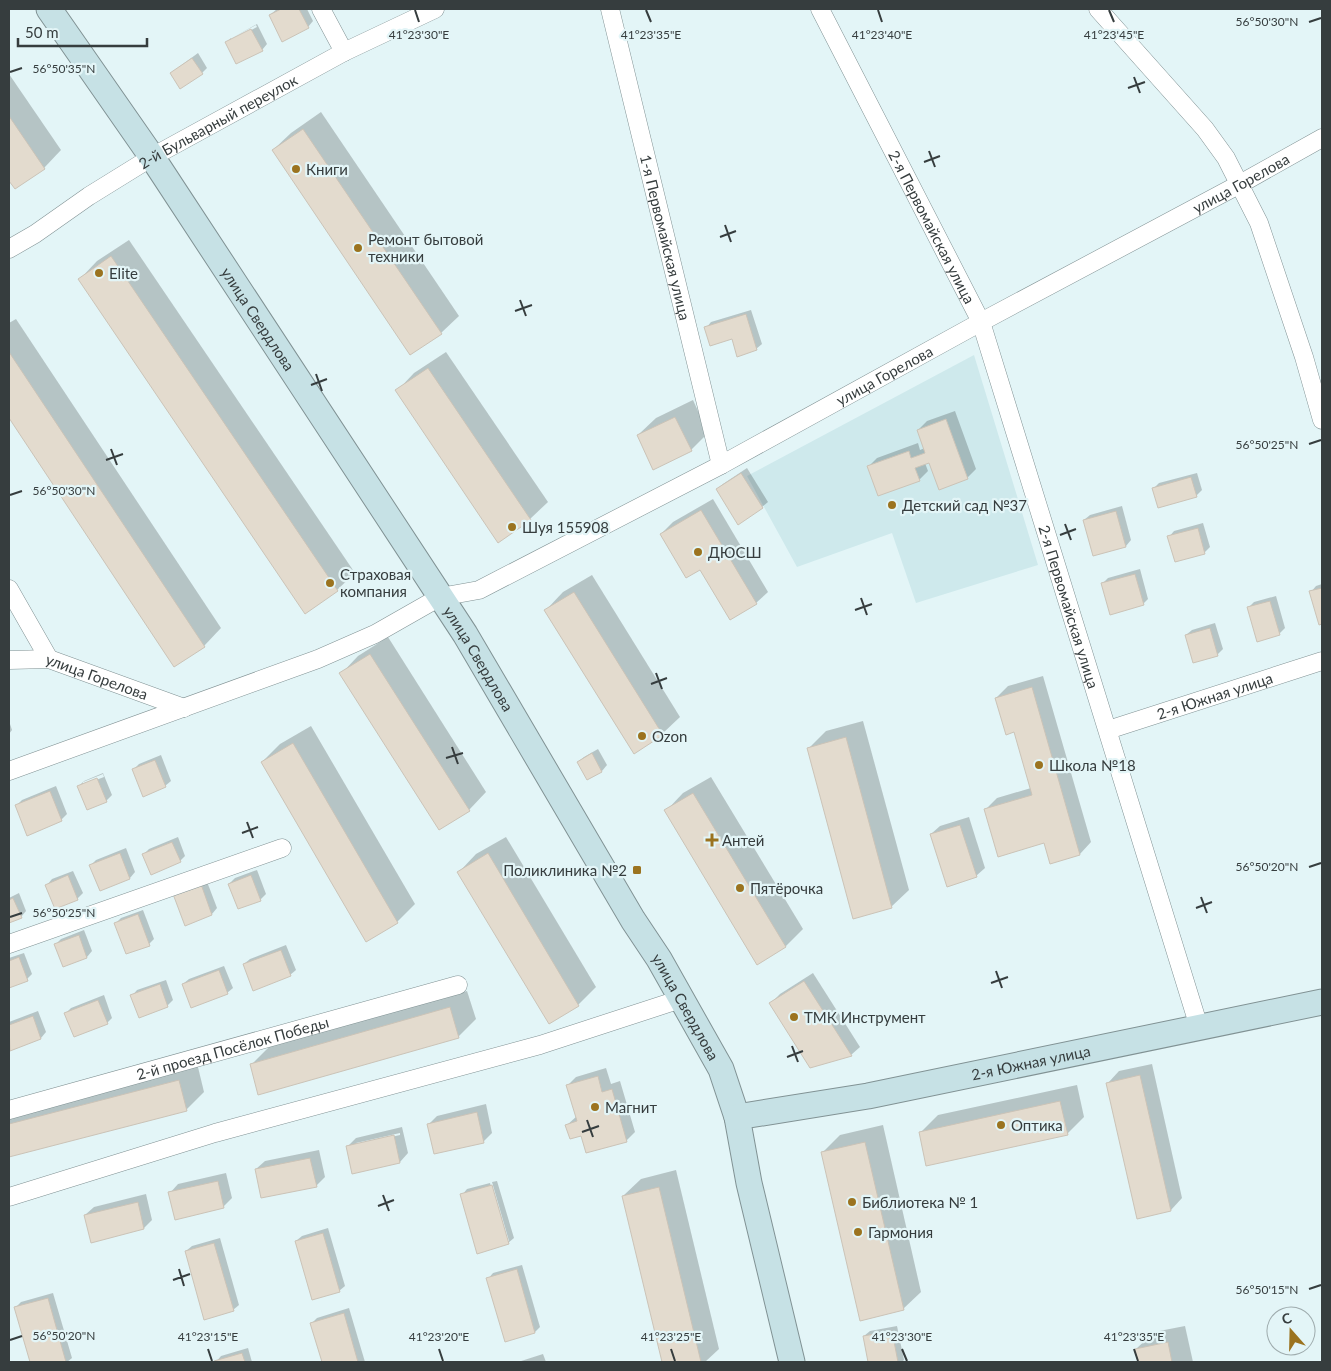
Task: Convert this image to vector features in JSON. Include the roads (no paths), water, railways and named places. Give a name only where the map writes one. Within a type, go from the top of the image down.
[{"type":"main road","name":"улица Свердлова","points":[[49,9],[152,157],[465,634],[628,912],[659,959],[721,1069],[737,1117],[749,1183],[792,1362]]},
{"type":"main road","name":"2-я Южная улица","points":[[737,1117],[868,1096],[1322,1002]]},
{"type":"street","points":[[321,9],[344,52]]},
{"type":"street","name":"2-й Бульварный переулок","points":[[9,249],[152,157],[344,52],[436,9]]},
{"type":"street","name":"1-я Первомайская улица","points":[[610,9],[721,465]]},
{"type":"street","name":"2-я Первомайская улица","points":[[820,9],[981,322],[1199,1027]]},
{"type":"street","points":[[1098,9],[1205,129],[1226,158],[1259,223],[1304,357],[1322,420]]},
{"type":"street","name":"улица Горелова","points":[[9,771],[318,659],[375,634],[440,597],[479,590],[721,465],[1322,138]]},
{"type":"street","points":[[9,589],[49,660]]},
{"type":"street","name":"улица Горелова","points":[[9,660],[49,660],[184,708]]},
{"type":"street","name":"2-я Южная улица","points":[[1108,730],[1322,661]]},
{"type":"street","points":[[9,944],[282,848]]},
{"type":"street","name":"2-й проезд Посёлок Победы","points":[[9,1110],[458,985]]},
{"type":"street","points":[[9,1197],[215,1133],[540,1045],[681,999]]},
{"type":"place","name":"Книги","points":[[296,169]]},
{"type":"place","name":"Ремонт бытовой техники","points":[[358,248]]},
{"type":"place","name":"Elite","points":[[99,273]]},
{"type":"place","name":"Детский сад №37","points":[[892,505]]},
{"type":"place","name":"Шуя 155908","points":[[512,527]]},
{"type":"place","name":"ДЮСШ","points":[[698,552]]},
{"type":"place","name":"Страховая компания","points":[[330,583]]},
{"type":"place","name":"Ozon","points":[[642,736]]},
{"type":"place","name":"Школа №18","points":[[1039,765]]},
{"type":"place","name":"Антей","points":[[712,840]]},
{"type":"place","name":"Поликлиника №2","points":[[637,870]]},
{"type":"place","name":"Пятёрочка","points":[[740,888]]},
{"type":"place","name":"ТМК Инструмент","points":[[794,1017]]},
{"type":"place","name":"Магнит","points":[[595,1107]]},
{"type":"place","name":"Оптика","points":[[1001,1125]]},
{"type":"place","name":"Библиотека № 1","points":[[852,1202]]},
{"type":"place","name":"Гармония","points":[[858,1232]]}]
